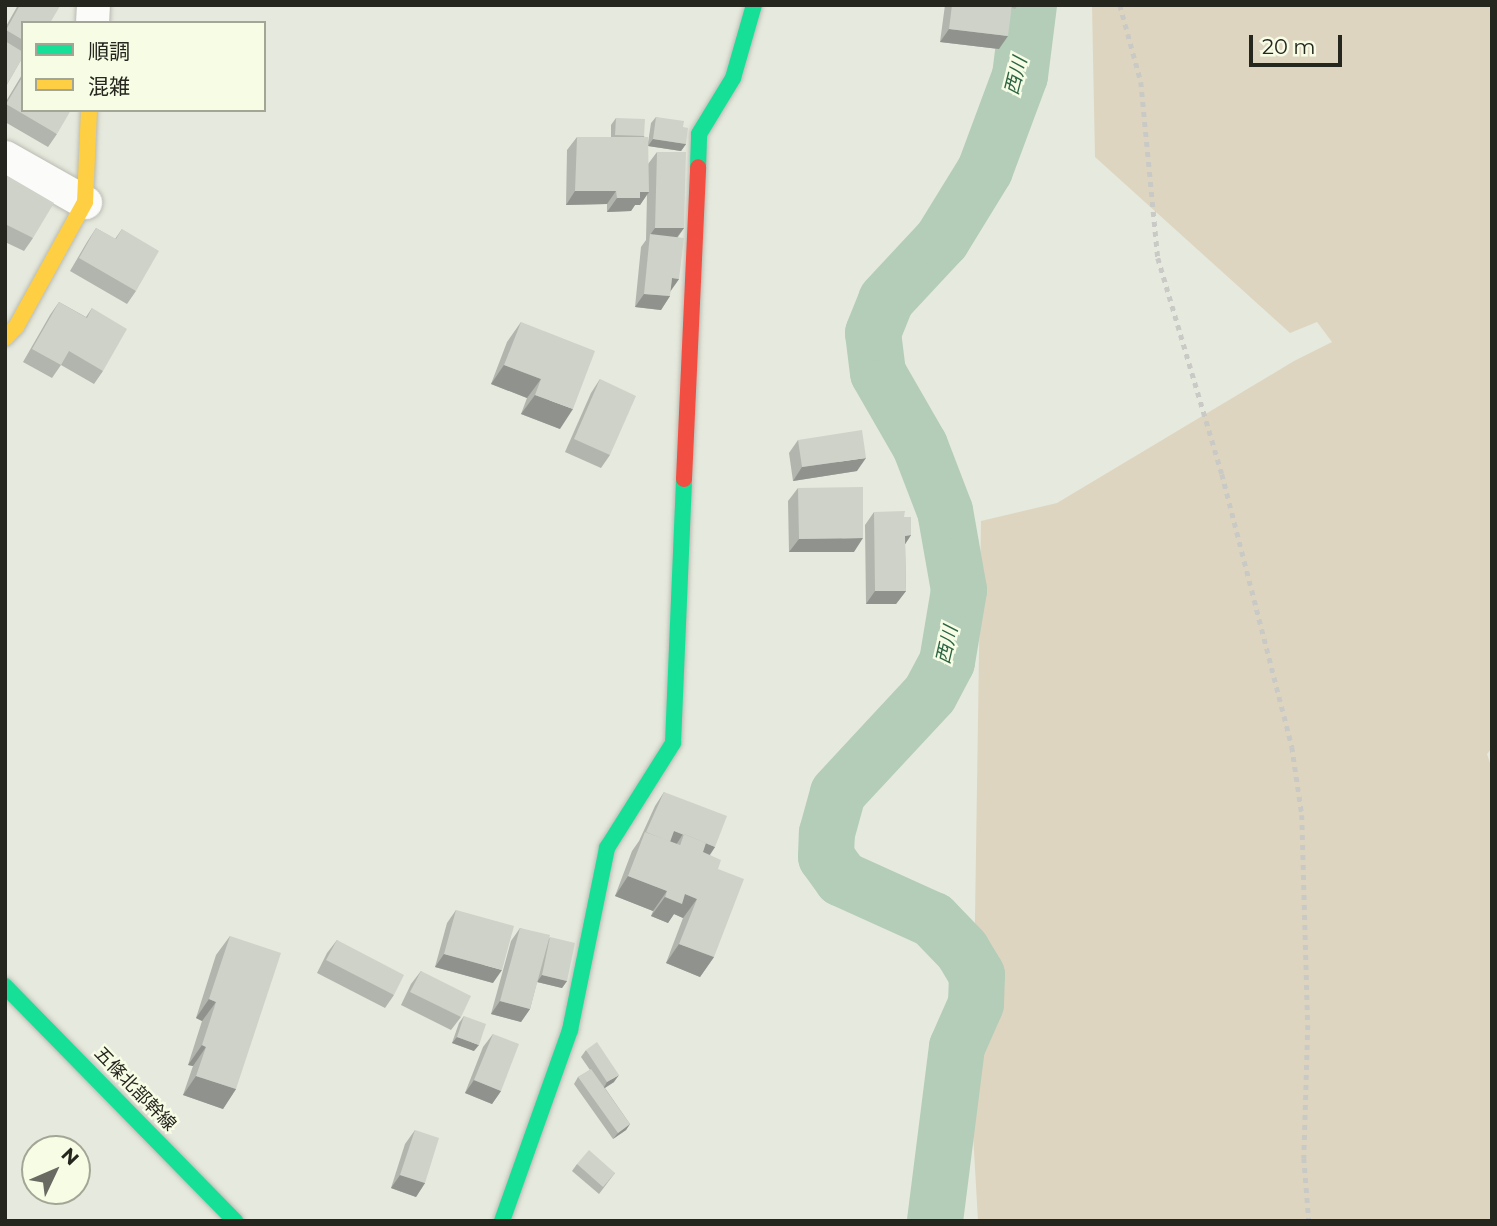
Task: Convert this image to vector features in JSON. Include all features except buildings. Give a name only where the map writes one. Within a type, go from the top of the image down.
[{"type":"street","points":[[502,1221],[570,1030],[607,848],[673,743],[699,134],[733,78],[754,5]]},
{"type":"street","points":[[5,338],[16,327],[85,202],[89,112]]},
{"type":"street","points":[[5,157],[85,202]]},
{"type":"street","name":"五條北部幹線","points":[[5,986],[235,1221]]},
{"type":"path","points":[[1120,5],[1141,82],[1158,258],[1222,474],[1293,747],[1302,815],[1308,1025],[1304,1157],[1309,1221]]},
{"type":"shaded area","points":[[1092,5],[1492,5],[1492,748],[1487,754],[1492,769],[1492,1221],[978,1221],[972,1116],[981,521],[1057,503],[1294,361],[1332,342],[1317,322],[1290,333],[1095,157]]},
{"type":"waterway","name":"西川","points":[[935,1221],[957,1047],[976,1004],[977,975],[962,950],[933,920],[842,879],[826,857],[827,833],[838,793],[930,694],[947,662],[959,590],[945,511],[920,446],[878,373],[873,333],[886,300],[942,240],[985,170],[1020,76],[1029,5]]},
{"type":"traffic: fast","points":[[698,167],[699,134],[733,78],[754,5]]},
{"type":"traffic: fast","points":[[502,1221],[570,1030],[607,848],[673,743],[684,479]]},
{"type":"traffic: fast","points":[[5,986],[235,1221]]},
{"type":"traffic: slow","points":[[5,338],[16,327],[85,202],[89,112]]},
{"type":"traffic: jam","points":[[684,479],[698,167]]}]
